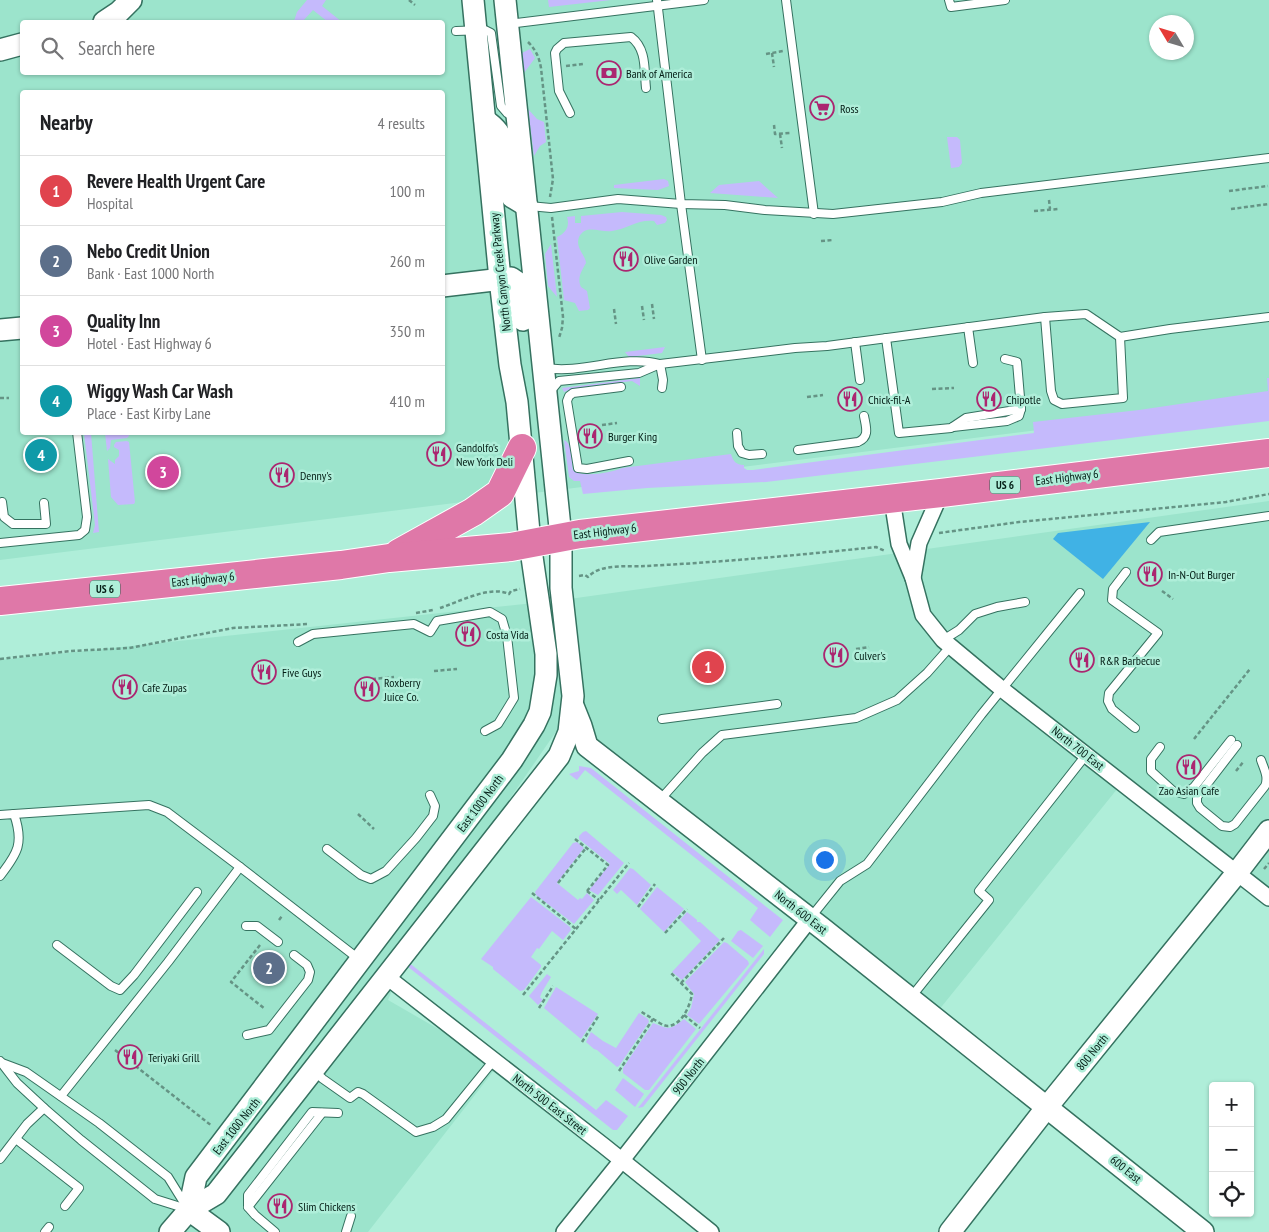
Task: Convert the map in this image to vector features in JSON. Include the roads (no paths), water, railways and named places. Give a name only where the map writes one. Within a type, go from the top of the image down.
[{"type":"highway","points":[[389,558],[473,512],[500,494],[522,448]]},
{"type":"highway","name":"East Highway 6","points":[[0,601],[342,565],[389,558],[504,548],[560,537],[1269,453]]},
{"type":"main road","points":[[107,20],[119,12],[131,0]]},
{"type":"main road","name":"North Canyon Creek Parkway","points":[[473,0],[466,30],[485,120],[500,279],[522,448],[530,543]]},
{"type":"main road","points":[[170,1232],[189,1210],[216,1194],[559,756],[569,732],[573,706],[561,588],[560,537],[542,367],[528,206],[505,0]]},
{"type":"main road","points":[[0,50],[20,45]]},
{"type":"main road","points":[[485,120],[500,135],[508,188],[512,198],[528,206]]},
{"type":"main road","points":[[445,286],[511,278],[518,282],[524,334],[534,360],[542,367]]},
{"type":"main road","points":[[0,330],[20,328]]},
{"type":"main road","name":"East 1000 North","points":[[189,1210],[196,1177],[512,760],[534,725],[540,712],[546,675],[546,654],[530,543]]},
{"type":"main road","points":[[559,756],[586,746],[573,706]]},
{"type":"main road","name":"North 600 East","points":[[586,746],[810,919],[1047,1107]]},
{"type":"main road","name":"800 North","points":[[950,1232],[1047,1107],[1269,831]]},
{"type":"main road","points":[[387,977],[381,965],[381,956],[416,908],[431,879],[434,864]]},
{"type":"main road","points":[[313,1070],[313,1058],[317,1044],[363,982],[365,970],[361,961]]},
{"type":"main road","name":"600 East","points":[[1047,1107],[1203,1232]]},
{"type":"main road","points":[[189,1210],[219,1232]]},
{"type":"street","name":"North 700 East","points":[[913,578],[919,543],[941,493]]},
{"type":"street","name":"North 700 East","points":[[892,499],[899,544],[913,578],[923,615],[946,644],[1002,690],[1269,898]]},
{"type":"street","name":"900 North","points":[[564,1232],[810,919]]},
{"type":"street","name":"North 500 East Street","points":[[387,977],[622,1160],[711,1232]]},
{"type":"lane","points":[[508,24],[657,3],[704,0]]},
{"type":"lane","points":[[786,0],[814,214]]},
{"type":"lane","points":[[949,0],[951,7],[1005,0]]},
{"type":"lane","points":[[657,3],[702,360]]},
{"type":"lane","points":[[466,30],[485,30],[491,33],[501,106],[517,120]]},
{"type":"lane","points":[[570,113],[559,91],[555,60],[557,49],[564,43],[631,37],[642,49],[646,88]]},
{"type":"lane","points":[[528,206],[551,208],[618,199],[681,204],[725,204],[765,210],[833,214],[942,202],[981,192],[1269,158]]},
{"type":"lane","points":[[542,367],[560,370],[638,361],[660,364],[702,360],[1045,317],[1086,314],[1120,336],[1269,317]]},
{"type":"lane","points":[[1045,317],[1051,391],[1054,400],[1062,404],[1123,398],[1120,336]]},
{"type":"lane","points":[[968,328],[973,363]]},
{"type":"lane","points":[[886,338],[899,433],[1007,421],[1018,416],[1021,409],[1017,362],[1005,359]]},
{"type":"lane","points":[[855,342],[860,380]]},
{"type":"lane","points":[[660,364],[663,380],[662,388]]},
{"type":"lane","points":[[546,397],[559,382],[639,373],[660,364]]},
{"type":"lane","points":[[621,387],[573,393],[567,401],[578,468],[587,469],[629,461]]},
{"type":"lane","points":[[798,450],[864,440],[867,434],[864,416]]},
{"type":"lane","points":[[737,433],[738,446],[742,453],[749,456],[762,454]]},
{"type":"lane","points":[[0,543],[79,535],[85,530],[87,517],[77,435]]},
{"type":"lane","points":[[2,502],[4,517],[12,524],[46,524],[44,503]]},
{"type":"lane","points":[[1151,540],[1159,532],[1269,516]]},
{"type":"lane","points":[[1126,572],[1113,589],[1112,600],[1158,633],[1109,693],[1108,701],[1112,709],[1135,728]]},
{"type":"lane","points":[[810,919],[840,880],[866,864],[1080,593]]},
{"type":"lane","points":[[658,802],[702,753],[722,735],[856,718],[897,700],[927,673],[946,644],[975,614],[997,607],[1025,602]]},
{"type":"lane","points":[[298,642],[313,634],[414,624],[430,632],[437,621],[490,612],[502,619],[507,636],[514,698],[498,724],[485,731]]},
{"type":"lane","points":[[662,720],[777,704]]},
{"type":"lane","points":[[1160,747],[1151,759],[1151,772],[1173,791],[1184,794],[1194,787],[1234,743],[1198,797],[1197,803],[1200,808],[1222,826],[1230,827],[1235,824],[1265,786],[1267,781],[1261,760]]},
{"type":"lane","points":[[910,998],[989,900],[979,892],[1086,755]]},
{"type":"lane","points":[[328,849],[361,875],[371,879],[386,871],[433,816],[435,806],[430,795]]},
{"type":"lane","points":[[0,815],[149,805],[167,812],[240,866],[361,961]]},
{"type":"lane","points":[[0,876],[20,844],[14,814]]},
{"type":"lane","points":[[61,1096],[180,948],[240,866]]},
{"type":"lane","points":[[57,945],[111,986],[120,990],[130,980],[196,892]]},
{"type":"lane","points":[[246,926],[257,926],[278,942]]},
{"type":"lane","points":[[247,1035],[269,1030],[308,980],[310,972],[307,965],[294,955]]},
{"type":"lane","points":[[313,1070],[350,1098],[358,1092],[363,1094],[416,1132],[433,1127],[446,1119],[494,1060]]},
{"type":"lane","points":[[1,1062],[26,1072],[61,1096],[168,1177],[189,1210]]},
{"type":"lane","points":[[1,1062],[17,1083],[44,1108],[155,1199],[189,1210]]},
{"type":"lane","points":[[0,1160],[27,1124],[44,1108]]},
{"type":"lane","points":[[275,1232],[248,1207],[322,1113],[338,1114]]},
{"type":"lane","points":[[16,1139],[79,1188],[65,1206]]},
{"type":"lane","points":[[346,1232],[351,1216]]},
{"type":"water","points":[[1150,522],[1103,579],[1053,539],[1058,533]]},
{"type":"place","name":"Bank of America","points":[[609,73]]},
{"type":"place","name":"Ross","points":[[822,108]]},
{"type":"place","name":"Olive Garden","points":[[626,259]]},
{"type":"place","name":"Chick-fil-A","points":[[850,399]]},
{"type":"place","name":"Chipotle","points":[[989,399]]},
{"type":"place","name":"Burger King","points":[[590,436]]},
{"type":"place","name":"Gandolfo's New York Deli","points":[[439,454]]},
{"type":"place","name":"Wiggy Wash Car Wash","points":[[41,455]]},
{"type":"place","name":"Quality Inn","points":[[163,472]]},
{"type":"place","name":"Denny's","points":[[282,475]]},
{"type":"place","name":"In-N-Out Burger","points":[[1150,574]]},
{"type":"place","name":"Costa Vida","points":[[468,634]]},
{"type":"place","name":"Culver's","points":[[836,655]]},
{"type":"place","name":"R&R Barbecue","points":[[1082,660]]},
{"type":"place","name":"Revere Health Urgent Care","points":[[708,667]]},
{"type":"place","name":"Five Guys","points":[[264,672]]},
{"type":"place","name":"Cafe Zupas","points":[[125,687]]},
{"type":"place","name":"Roxberry Juice Co.","points":[[367,689]]},
{"type":"place","name":"Zao Asian Cafe","points":[[1189,767]]},
{"type":"place","name":"Nebo Credit Union","points":[[269,968]]},
{"type":"place","name":"Teriyaki Grill","points":[[130,1057]]},
{"type":"place","name":"Slim Chickens","points":[[280,1206]]}]
